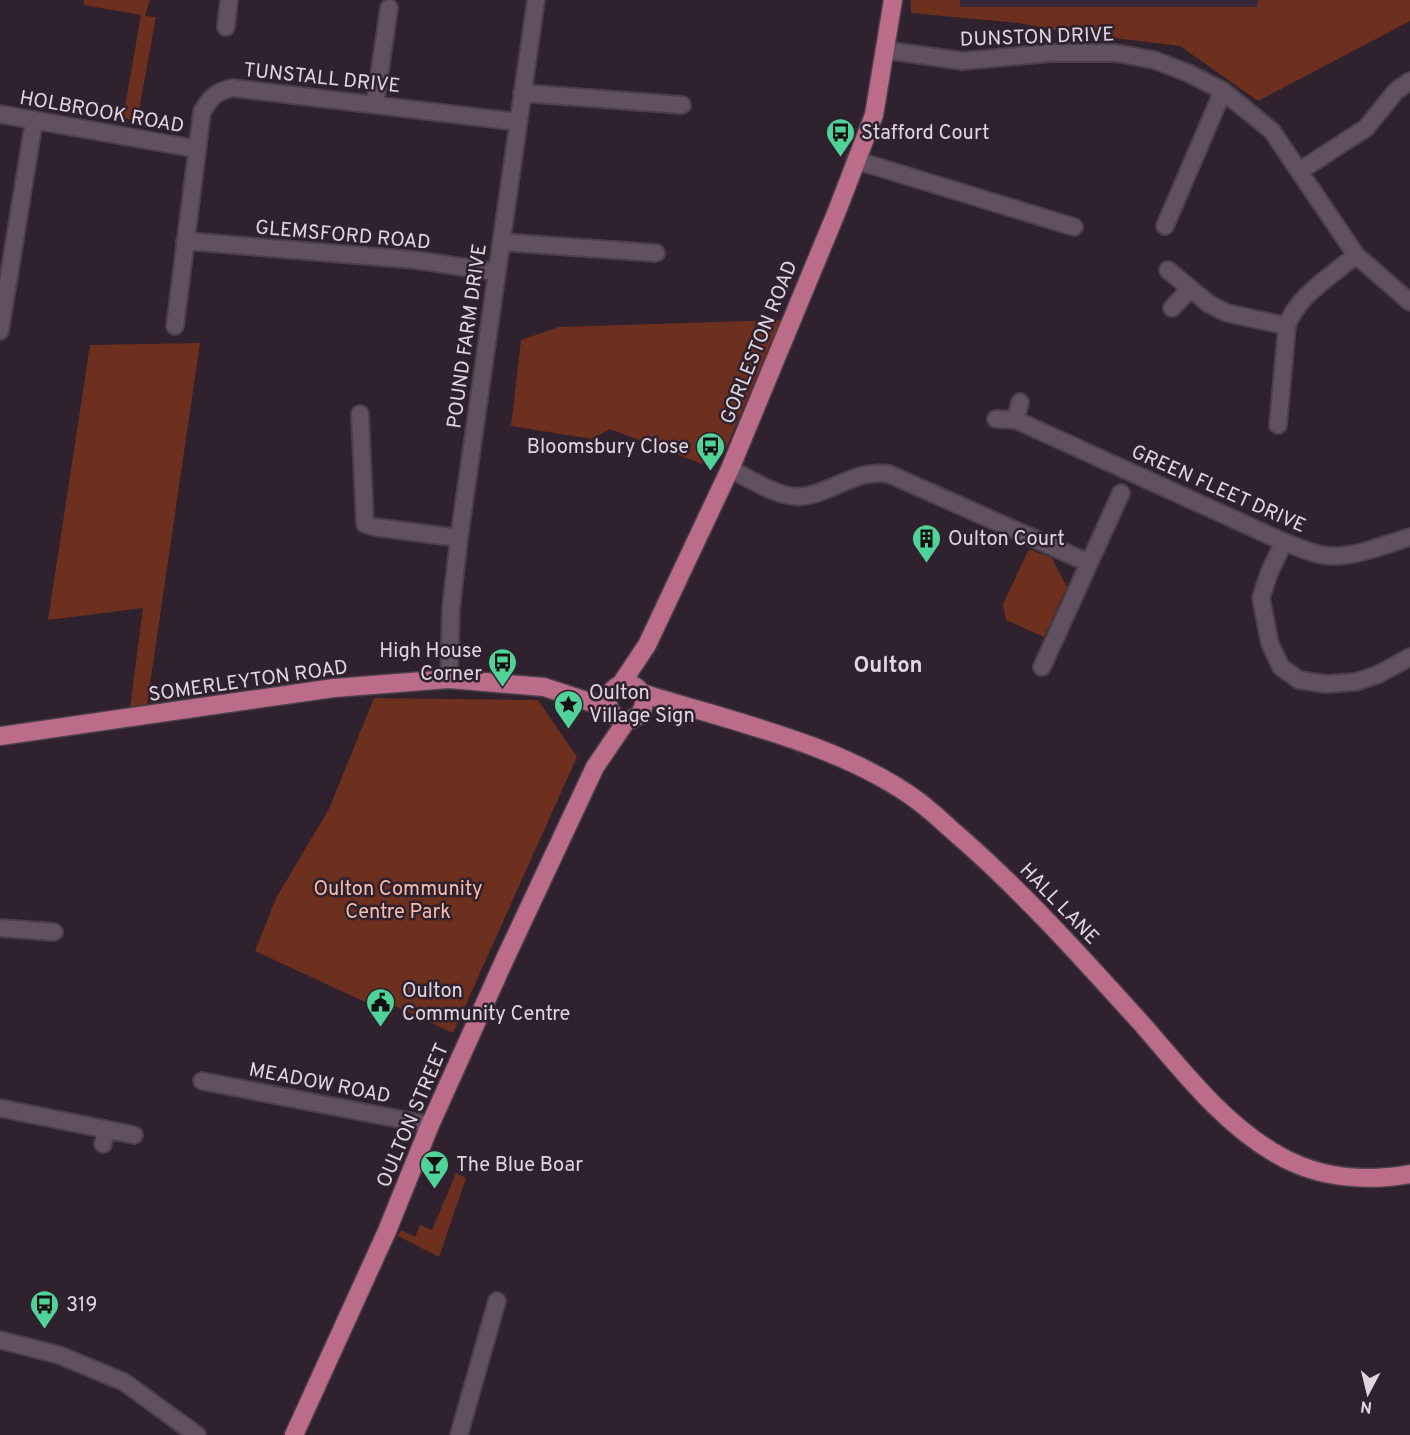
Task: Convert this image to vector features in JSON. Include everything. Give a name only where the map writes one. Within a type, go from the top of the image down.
[{"type":"main road","name":"GORLESTON ROAD","points":[[625,701],[647,645],[730,469],[874,115],[893,0]]},
{"type":"main road","name":"SOMERLEYTON ROAD","points":[[0,736],[334,688],[449,679],[544,687],[625,701]]},
{"type":"main road","name":"HALL LANE","points":[[625,701],[716,717],[837,757],[877,775],[919,801],[997,869],[1067,942],[1214,1105],[1277,1155],[1314,1172],[1375,1180],[1410,1174]]},
{"type":"main road","name":"OULTON STREET","points":[[294,1435],[387,1231],[430,1125],[625,701]]},
{"type":"street","points":[[226,27],[229,0]]},
{"type":"street","name":"POUND FARM DRIVE","points":[[449,679],[451,608],[459,538],[536,0]]},
{"type":"street","points":[[375,104],[388,8]]},
{"type":"street","name":"DUNSTON DRIVE","points":[[885,50],[962,61],[1052,53],[1116,53],[1154,60],[1188,72],[1223,91],[1272,131],[1301,170],[1356,255],[1410,302]]},
{"type":"street","points":[[1301,170],[1366,128],[1396,91],[1410,81]]},
{"type":"street","name":"TUNSTALL DRIVE","points":[[175,326],[202,112],[213,96],[227,89],[518,122]]},
{"type":"street","points":[[1165,226],[1223,91]]},
{"type":"street","points":[[522,93],[682,105]]},
{"type":"street","name":"HOLBROOK ROAD","points":[[0,114],[196,149]]},
{"type":"street","points":[[0,331],[34,121]]},
{"type":"street","points":[[855,160],[1074,227]]},
{"type":"street","name":"GLEMSFORD ROAD","points":[[185,241],[416,260],[496,272]]},
{"type":"street","points":[[501,242],[656,253]]},
{"type":"street","points":[[1278,425],[1290,314],[1305,298],[1356,255]]},
{"type":"street","points":[[1168,270],[1209,304],[1227,313],[1287,326]]},
{"type":"street","points":[[1172,309],[1190,289]]},
{"type":"street","points":[[1016,420],[1020,402]]},
{"type":"street","points":[[360,414],[365,524],[459,538]]},
{"type":"street","name":"GREEN FLEET DRIVE","points":[[996,419],[1016,420],[1284,542],[1316,554],[1333,556],[1354,554],[1410,537]]},
{"type":"street","points":[[730,469],[791,496],[805,496],[872,471],[890,474],[1089,562]]},
{"type":"street","points":[[1042,667],[1121,493]]},
{"type":"street","points":[[1284,542],[1269,573],[1261,598],[1264,621],[1281,667],[1299,680],[1326,684],[1355,682],[1377,675],[1410,657]]},
{"type":"street","points":[[0,928],[54,932]]},
{"type":"street","name":"MEADOW ROAD","points":[[202,1081],[430,1125]]},
{"type":"street","points":[[0,1108],[105,1137],[134,1135]]},
{"type":"street","points":[[459,1435],[497,1301]]},
{"type":"street","points":[[0,1340],[59,1355],[124,1382],[197,1435]]},
{"type":"shaded area","points":[[960,0],[1258,0],[1258,7],[959,7]]},
{"type":"green space","points":[[84,0],[150,0],[145,16],[156,17],[137,121],[123,118],[141,15],[84,5]]},
{"type":"green space","points":[[911,0],[960,0],[960,7],[1257,7],[1258,0],[1410,0],[1410,21],[1258,101],[1180,46],[1079,34],[1018,23],[911,13]]},
{"type":"green space","points":[[781,320],[725,451],[709,445],[702,464],[610,429],[592,439],[511,426],[521,340],[559,327]]},
{"type":"green space","points":[[200,343],[147,705],[130,708],[143,608],[48,620],[90,345]]},
{"type":"green space","points":[[1029,549],[1052,558],[1067,587],[1044,637],[1006,620],[1003,604]]},
{"type":"green space","name":"Oulton Community Centre Park","points":[[374,698],[538,700],[577,757],[453,1033],[395,1006],[391,1014],[255,951],[276,898],[329,809]]},
{"type":"green space","points":[[456,1173],[466,1178],[439,1257],[398,1236],[401,1230],[415,1237],[420,1225],[432,1230]]},
{"type":"place","name":"Stafford Court","points":[[840,158]]},
{"type":"place","name":"Bloomsbury Close","points":[[710,472]]},
{"type":"place","name":"Oulton Court","points":[[927,564]]},
{"type":"place","name":"High House Corner","points":[[503,688]]},
{"type":"place","name":"Oulton Village Sign","points":[[568,730]]},
{"type":"place","name":"Oulton Community Centre","points":[[381,1028]]},
{"type":"place","name":"The Blue Boar","points":[[435,1190]]},
{"type":"place","name":"319","points":[[45,1330]]},
{"type":"district","name":"Oulton","points":[[888,664]]}]
